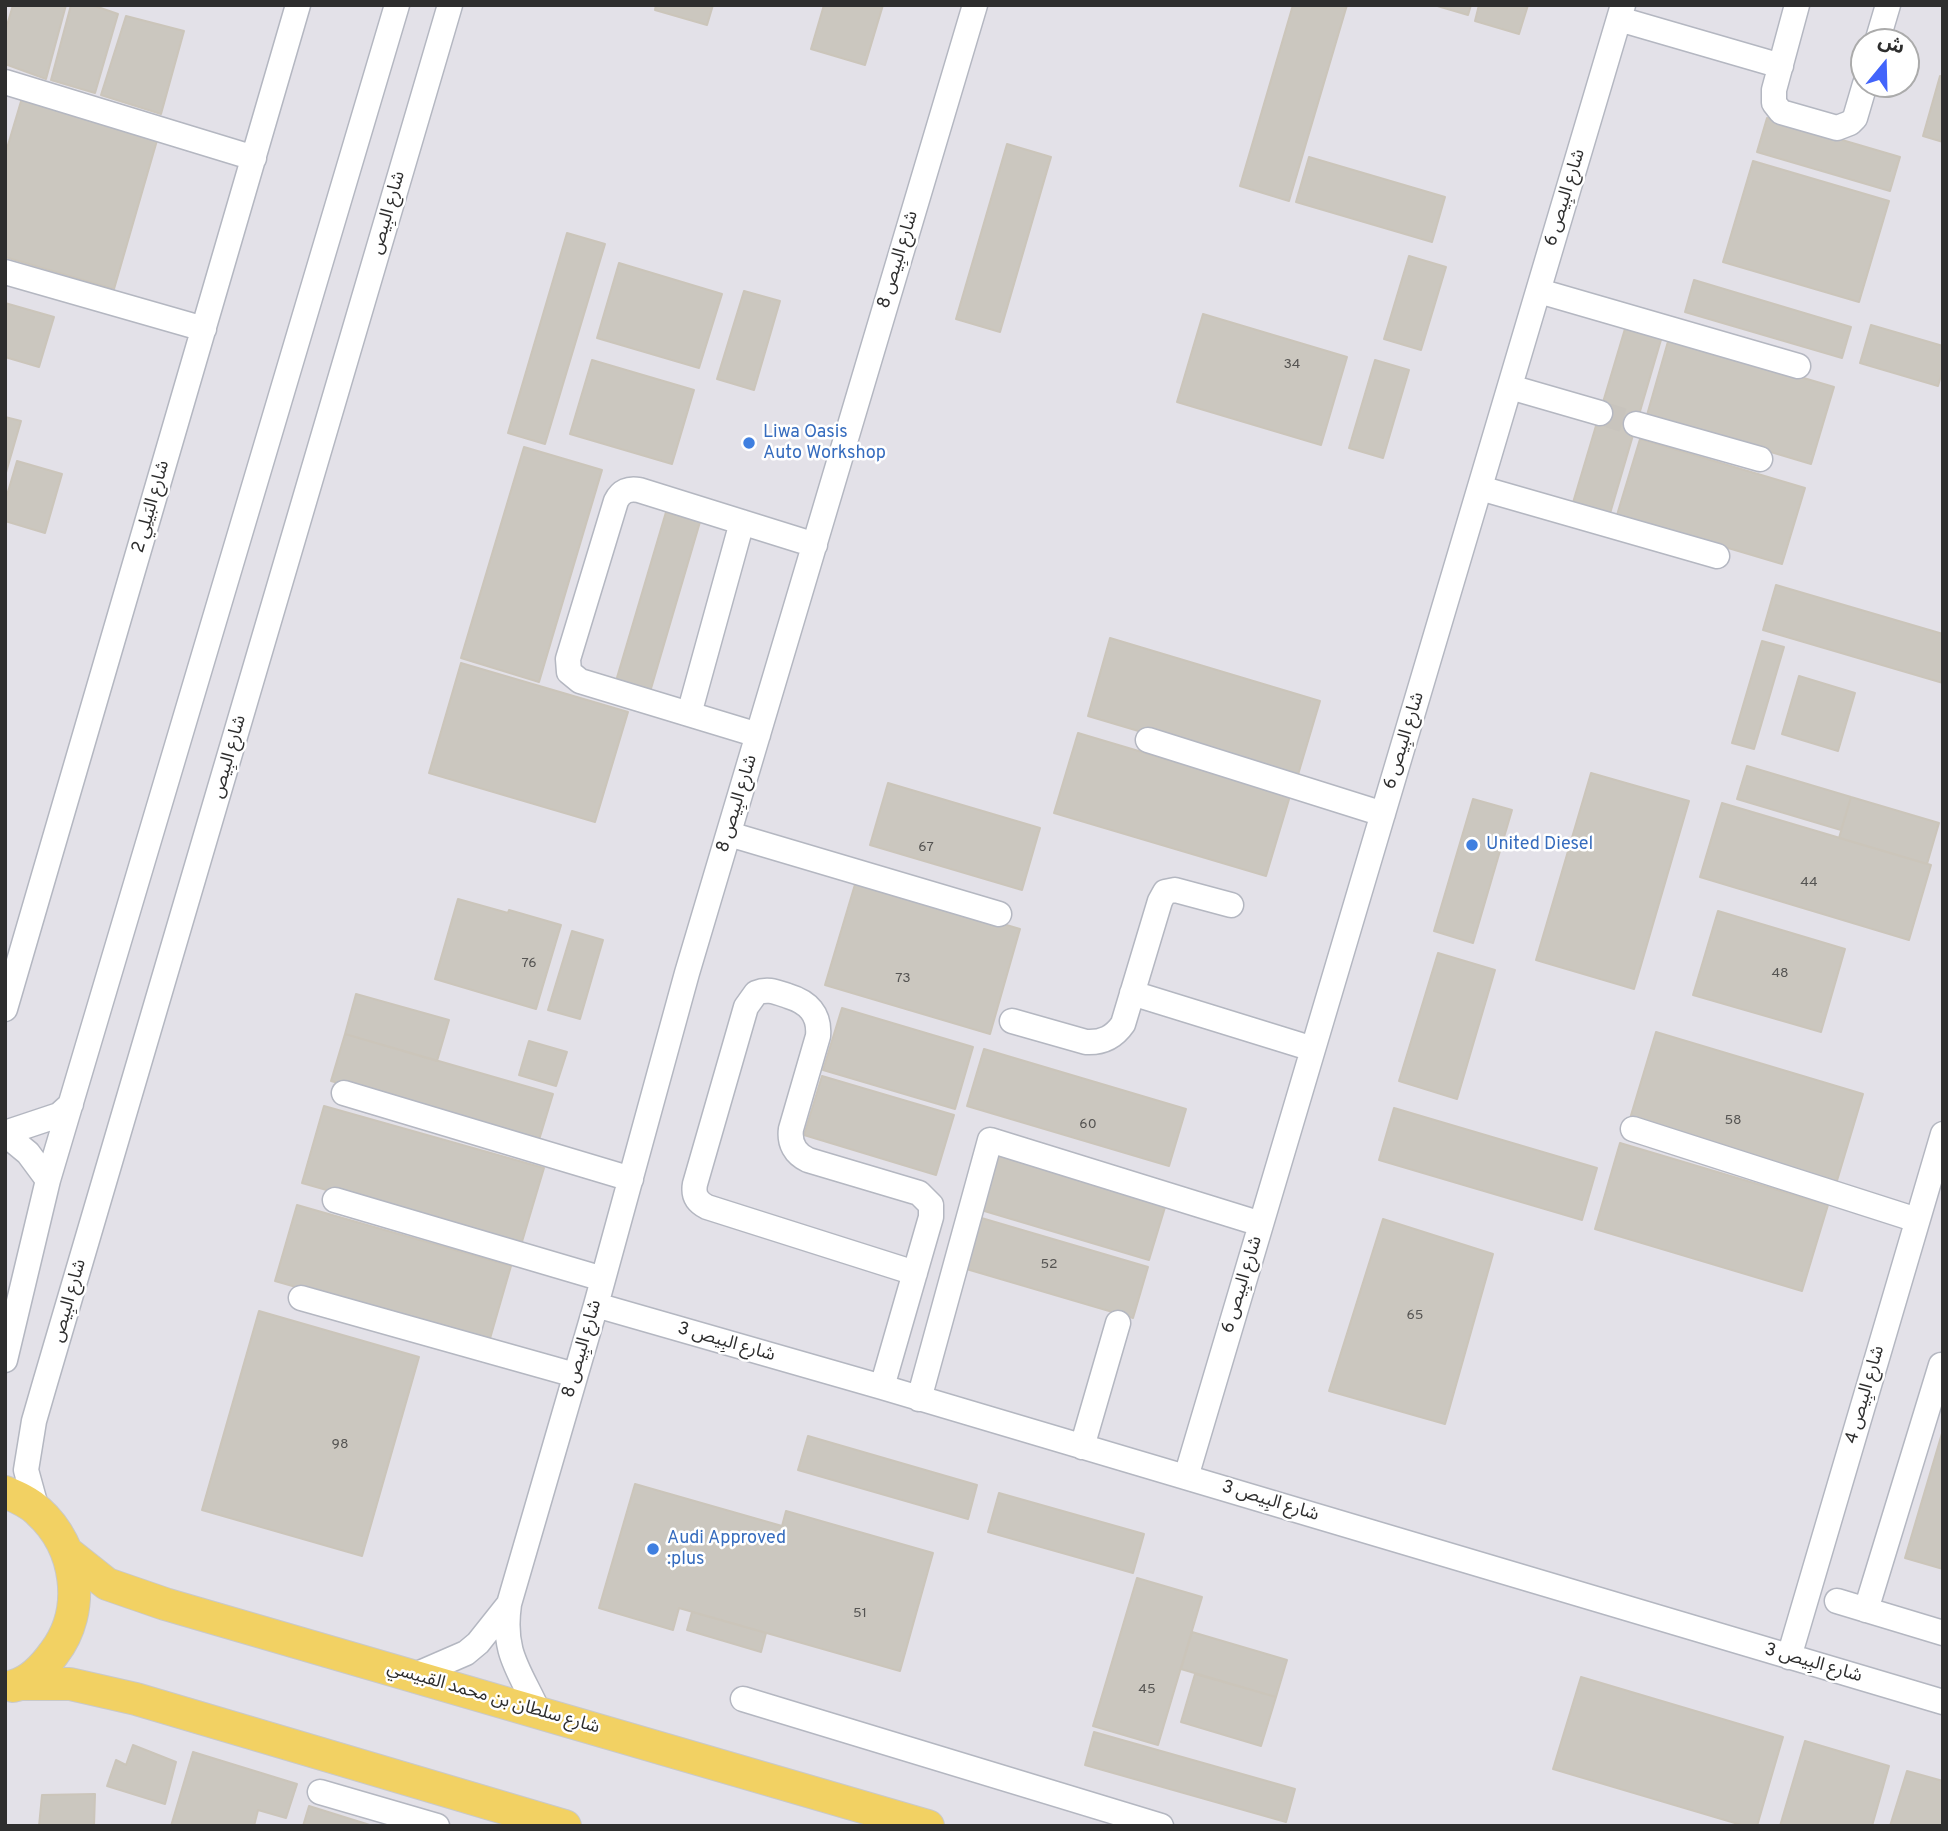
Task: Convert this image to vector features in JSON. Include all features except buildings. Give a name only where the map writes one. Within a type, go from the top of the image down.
[{"type":"main road","points":[[5,1492],[37,1510],[56,1530],[68,1553],[75,1583],[73,1613],[63,1642],[45,1666],[13,1686]]},
{"type":"main road","name":"شارع سلطان بن محمد القبيسي","points":[[68,1553],[107,1584],[165,1604],[928,1826]]},
{"type":"main road","points":[[13,1686],[71,1685],[136,1699],[565,1826]]},
{"type":"street","name":"شارع البَيلِي 2","points":[[5,1009],[298,5]]},
{"type":"street","points":[[5,1360],[48,1180],[397,5]]},
{"type":"street","name":"شارع البِيص","points":[[37,1510],[26,1470],[41,1396],[450,5]]},
{"type":"street","name":"شارع البِيص 8","points":[[538,1711],[510,1653],[506,1637],[509,1604],[729,834],[975,5]]},
{"type":"street","points":[[1797,5],[1773,96],[1777,108],[1787,115],[1830,128],[1844,127],[1855,118],[1861,98]]},
{"type":"street","points":[[1881,28],[1888,5]]},
{"type":"street","points":[[1621,12],[1781,66]]},
{"type":"street","name":"شارع البِيص 6","points":[[1186,1477],[1621,12]]},
{"type":"street","points":[[5,82],[254,158]]},
{"type":"street","points":[[5,272],[204,329]]},
{"type":"street","points":[[1538,291],[1798,366]]},
{"type":"street","points":[[1510,387],[1600,413]]},
{"type":"street","points":[[1636,424],[1760,459]]},
{"type":"street","points":[[1480,488],[1717,556]]},
{"type":"street","points":[[758,735],[580,681],[569,672],[568,659],[616,501],[623,492],[634,489],[815,545]]},
{"type":"street","points":[[689,714],[742,522]]},
{"type":"street","points":[[1148,740],[1383,814]]},
{"type":"street","points":[[729,834],[999,914]]},
{"type":"street","points":[[1012,1021],[1078,1040],[1095,1043],[1104,1041],[1123,1024],[1165,892],[1174,890],[1231,905]]},
{"type":"street","points":[[882,1387],[932,1217],[929,1200],[919,1192],[808,1160],[797,1153],[791,1142],[791,1129],[818,1036],[817,1022],[812,1009],[801,1000],[773,990],[756,993],[746,1007],[695,1184],[697,1200],[707,1207],[915,1273]]},
{"type":"street","points":[[1132,993],[1313,1049]]},
{"type":"street","points":[[344,1093],[631,1179]]},
{"type":"street","points":[[5,1133],[59,1115],[71,1104]]},
{"type":"street","points":[[1633,1129],[1917,1220]]},
{"type":"street","points":[[5,1133],[28,1153],[48,1180]]},
{"type":"street","name":"شارع البِيص 4","points":[[1789,1657],[1943,1134]]},
{"type":"street","points":[[919,1399],[990,1140],[1261,1224]]},
{"type":"street","points":[[335,1200],[603,1279]]},
{"type":"street","points":[[301,1298],[575,1375]]},
{"type":"street","name":"شارع البِيص 3","points":[[596,1305],[882,1387],[1943,1702]]},
{"type":"street","points":[[1082,1447],[1118,1323]]},
{"type":"street","points":[[1866,1610],[1941,1365]]},
{"type":"street","points":[[1837,1601],[1943,1633]]},
{"type":"street","name":"شارع البِيص 8","points":[[413,1676],[466,1653],[478,1643],[509,1604]]},
{"type":"street","points":[[743,1699],[1161,1826]]},
{"type":"street","points":[[320,1792],[437,1826]]},
{"type":"shaded area","points":[[5,5],[1943,5],[1943,1826],[5,1826]]},
{"type":"tunnel","points":[[1600,413],[1636,424]]},
{"type":"place","name":"Liwa Oasis Auto Workshop","points":[[749,443]]},
{"type":"place","name":"United Diesel","points":[[1472,845]]},
{"type":"place","name":"Audi Approved :plus","points":[[653,1549]]}]
